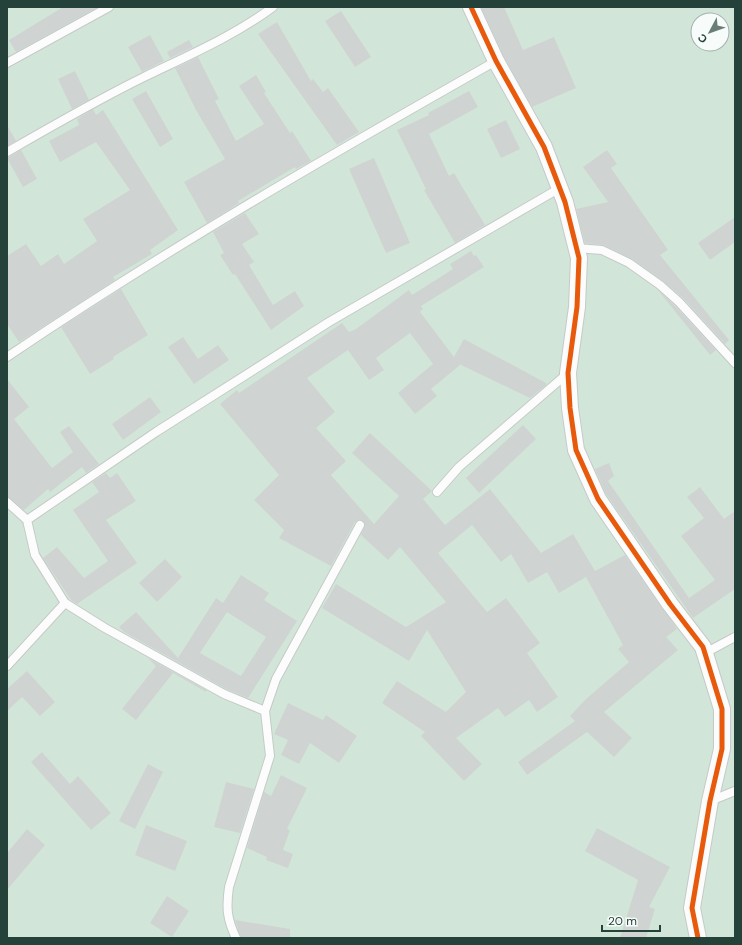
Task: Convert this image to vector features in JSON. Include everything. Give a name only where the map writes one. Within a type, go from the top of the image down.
[{"type":"street","points":[[471,7],[496,61],[544,147],[560,188],[579,258],[577,307],[568,373],[570,408],[576,450],[598,499],[670,604],[703,647],[722,709],[722,749],[710,801],[692,908],[698,938]]},
{"type":"lane","points":[[7,63],[109,7]]},
{"type":"lane","points":[[7,152],[79,110],[206,46],[261,15],[272,7]]},
{"type":"lane","points":[[7,357],[70,314],[212,227],[361,138],[496,61]]},
{"type":"lane","points":[[27,520],[156,432],[329,322],[560,188]]},
{"type":"lane","points":[[576,248],[602,250],[629,263],[654,280],[679,302],[735,363]]},
{"type":"lane","points":[[437,492],[459,467],[568,373]]},
{"type":"lane","points":[[7,502],[27,520],[35,555],[65,603],[105,628],[224,694],[265,711]]},
{"type":"lane","points":[[236,938],[228,919],[226,903],[229,887],[270,756],[265,711],[276,679],[360,525]]},
{"type":"lane","points":[[7,666],[65,603]]},
{"type":"lane","points":[[705,653],[735,637]]},
{"type":"lane","points":[[710,801],[735,791]]},
{"type":"green space","points":[[7,7],[735,7],[735,938],[7,938]]},
{"type":"building","points":[[63,7],[98,7],[16,52],[9,40]]},
{"type":"building","points":[[481,7],[504,7],[523,50],[554,37],[576,88],[532,107],[504,57]]},
{"type":"building","points":[[341,11],[371,57],[355,67],[325,21]]},
{"type":"building","points":[[277,22],[311,81],[313,79],[323,92],[328,88],[359,132],[337,145],[258,34]]},
{"type":"building","points":[[150,35],[164,61],[142,72],[128,47]]},
{"type":"building","points":[[189,40],[193,47],[170,58],[167,52]]},
{"type":"building","points":[[198,57],[219,99],[215,101],[236,141],[264,124],[239,86],[256,75],[266,92],[264,93],[290,133],[292,131],[311,161],[296,169],[295,167],[238,201],[239,203],[207,223],[184,182],[225,159],[196,110],[175,68]]},
{"type":"building","points":[[75,71],[89,100],[72,109],[58,79]]},
{"type":"building","points":[[146,91],[173,139],[160,147],[132,99]]},
{"type":"building","points":[[469,91],[478,107],[429,134],[449,176],[454,173],[485,225],[455,243],[424,190],[426,189],[397,130],[429,115],[428,113]]},
{"type":"building","points":[[93,109],[96,115],[103,110],[178,230],[150,250],[152,254],[113,277],[115,280],[19,342],[7,324],[7,256],[26,244],[41,266],[58,254],[64,264],[97,241],[83,219],[130,190],[96,142],[60,162],[49,141],[79,125],[77,119]]},
{"type":"building","points":[[506,120],[520,149],[501,158],[487,129]]},
{"type":"building","points":[[7,125],[16,141],[7,146]]},
{"type":"building","points":[[21,150],[37,179],[23,187],[7,158]]},
{"type":"building","points":[[607,150],[617,164],[611,168],[668,250],[660,255],[729,340],[725,344],[683,298],[663,281],[632,259],[604,245],[585,243],[576,209],[608,202],[583,167]]},
{"type":"building","points":[[374,158],[410,243],[386,253],[349,169]]},
{"type":"building","points":[[245,213],[259,234],[242,244],[254,262],[249,265],[273,305],[295,291],[304,306],[271,330],[235,274],[233,275],[220,255],[224,253],[213,232]]},
{"type":"building","points":[[735,217],[735,242],[710,260],[698,243]]},
{"type":"building","points":[[471,251],[474,256],[476,255],[484,267],[421,306],[423,309],[420,312],[454,357],[464,339],[546,383],[546,385],[530,398],[459,364],[460,365],[431,389],[437,396],[415,414],[398,393],[433,364],[410,333],[376,358],[384,370],[369,380],[348,350],[307,378],[335,412],[316,428],[346,461],[331,475],[374,524],[399,496],[352,453],[370,433],[432,491],[423,499],[445,525],[490,489],[541,553],[573,534],[595,571],[625,555],[677,629],[666,637],[678,650],[604,712],[632,738],[614,757],[587,732],[527,775],[518,762],[575,721],[570,716],[586,699],[629,662],[618,649],[623,645],[586,577],[559,593],[547,572],[528,583],[511,554],[501,562],[472,525],[438,553],[487,612],[506,598],[540,643],[527,653],[558,697],[537,712],[529,700],[505,717],[498,708],[456,738],[482,764],[464,781],[421,736],[425,732],[382,703],[397,681],[446,712],[466,692],[427,630],[409,661],[322,608],[336,584],[406,627],[446,602],[400,547],[388,560],[361,535],[365,525],[362,520],[355,522],[331,566],[279,538],[284,530],[254,500],[279,475],[220,404],[237,390],[239,393],[342,323],[349,332],[356,329],[409,290],[412,295],[453,269],[450,264]]},
{"type":"building","points":[[121,289],[148,335],[113,357],[114,359],[90,374],[61,327]]},
{"type":"building","points":[[658,290],[675,306],[716,350],[710,355]]},
{"type":"building","points":[[183,337],[198,359],[218,345],[229,360],[194,384],[168,347]]},
{"type":"building","points":[[7,379],[29,407],[14,419],[52,468],[73,452],[60,432],[69,426],[99,464],[86,473],[82,467],[50,492],[48,489],[24,510],[7,497]]},
{"type":"building","points":[[150,397],[161,412],[123,440],[112,424]]},
{"type":"building","points":[[523,425],[536,439],[479,493],[466,478]]},
{"type":"building","points":[[609,463],[614,476],[608,481],[689,598],[715,580],[681,536],[704,518],[687,497],[700,487],[724,519],[735,511],[735,589],[693,618],[606,494],[595,469]]},
{"type":"building","points":[[106,473],[110,478],[117,473],[136,501],[106,520],[137,563],[77,604],[71,600],[43,558],[57,547],[84,578],[108,561],[73,510],[99,492],[92,482]]},
{"type":"building","points":[[165,559],[182,577],[157,602],[139,583]]},
{"type":"building","points":[[241,575],[269,593],[264,600],[297,621],[248,698],[226,689],[124,632],[119,627],[136,612],[178,658],[216,598],[223,603]],"holes":[[[227,612],[266,637],[241,676],[200,653]]]},
{"type":"building","points":[[148,658],[206,690],[206,692],[173,673],[136,720],[122,709],[156,666]]},
{"type":"building","points":[[27,671],[55,702],[40,716],[22,697],[7,711],[7,689]]},
{"type":"building","points":[[288,703],[323,720],[326,715],[357,736],[339,763],[310,743],[299,764],[281,755],[288,740],[274,734]]},
{"type":"building","points":[[42,752],[70,784],[78,776],[111,813],[91,830],[31,762]]},
{"type":"building","points":[[148,764],[163,772],[135,829],[119,821]]},
{"type":"building","points":[[281,775],[307,788],[287,829],[290,830],[283,850],[293,854],[288,868],[266,860],[267,857],[247,848],[264,792],[271,796]]},
{"type":"building","points":[[226,782],[254,789],[240,833],[214,827]]},
{"type":"building","points":[[146,825],[187,841],[175,871],[135,855]]},
{"type":"building","points":[[597,828],[670,867],[649,907],[655,909],[646,938],[620,938],[638,880],[585,851]]},
{"type":"building","points":[[27,829],[45,845],[7,890],[7,853]]},
{"type":"building","points":[[167,896],[189,911],[172,937],[150,923]]},
{"type":"building","points":[[235,920],[290,929],[290,938],[241,938]]},
{"type":"cycle path","points":[[471,7],[496,61],[544,147],[565,202],[579,258],[577,307],[568,373],[570,408],[576,450],[598,499],[670,604],[703,647],[722,709],[722,749],[710,801],[692,908],[698,938]]}]
